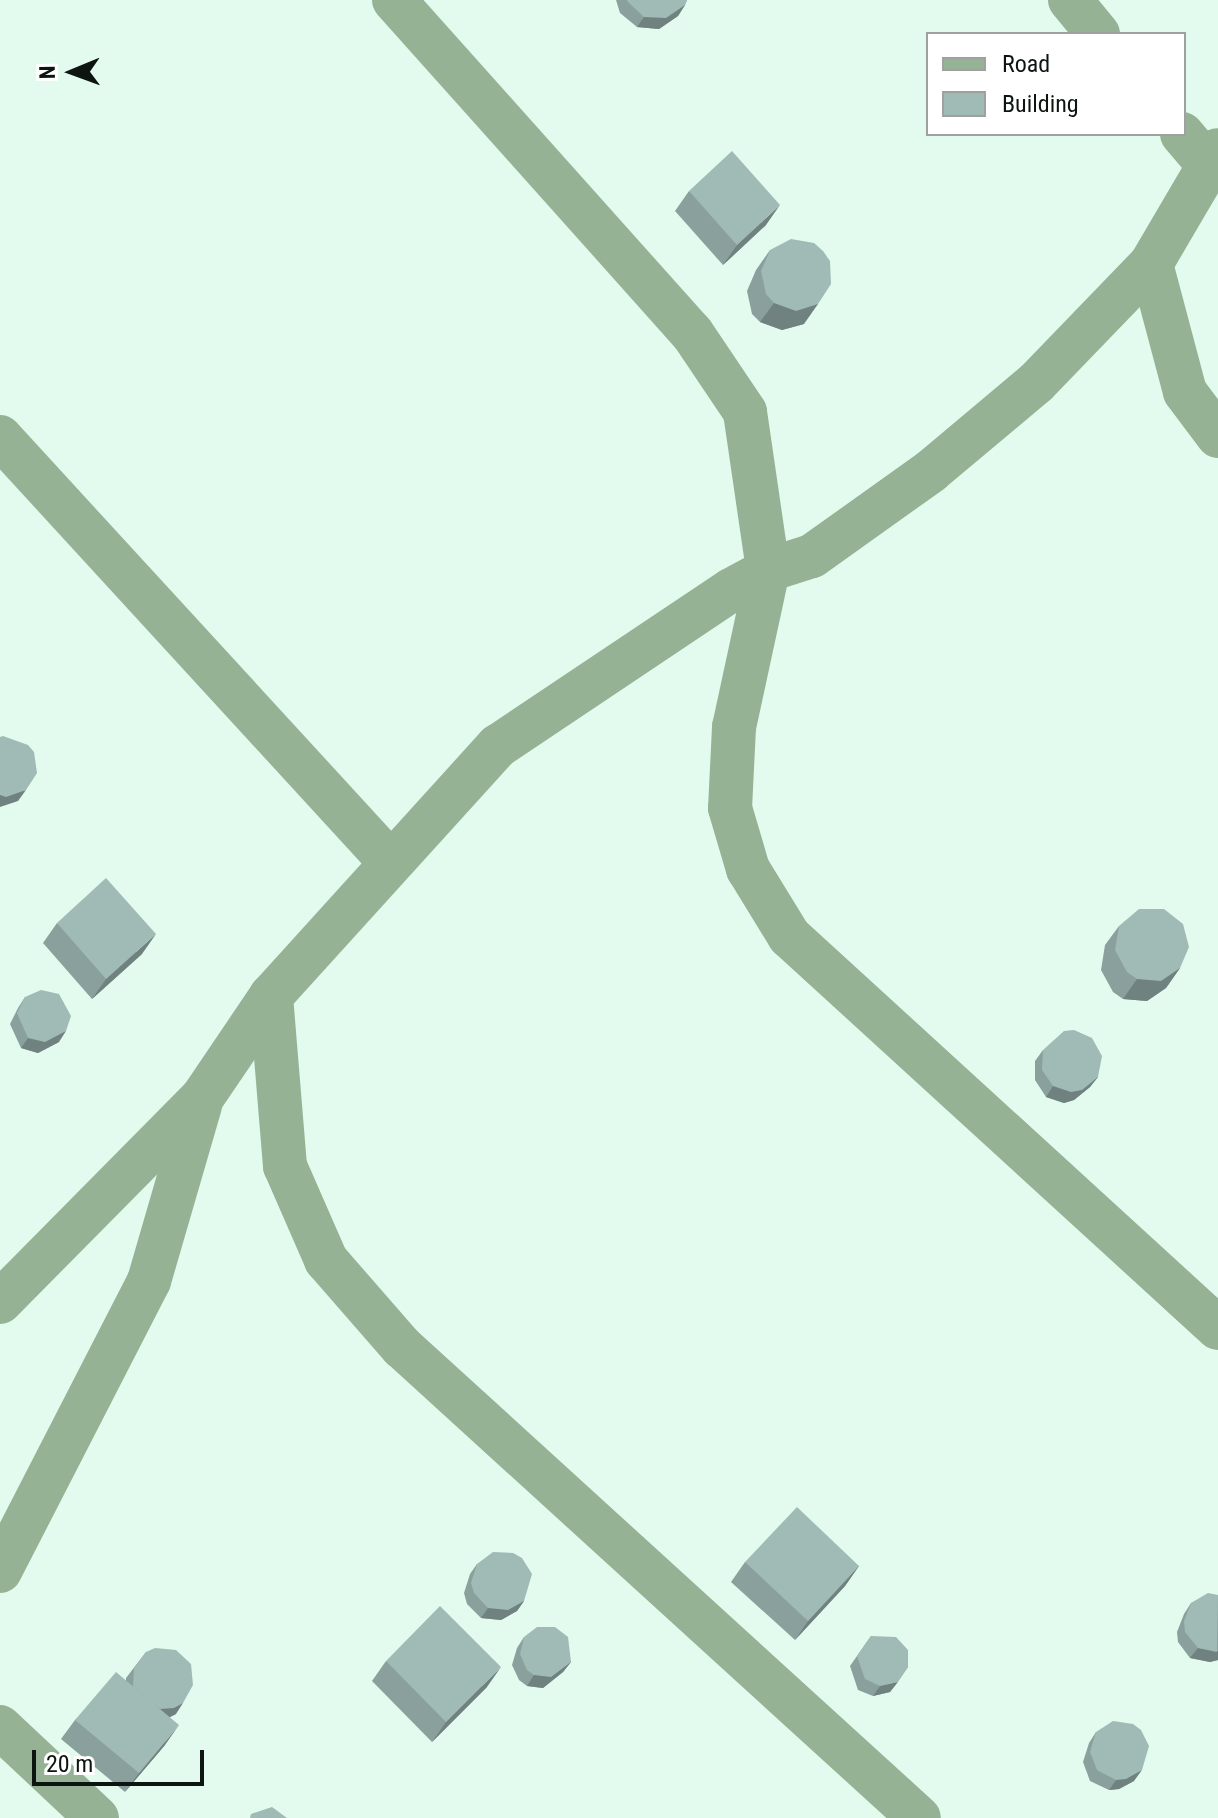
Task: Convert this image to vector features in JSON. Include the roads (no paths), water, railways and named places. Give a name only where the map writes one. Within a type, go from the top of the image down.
[{"type":"street","points":[[394,0],[692,333],[745,412],[768,570],[734,727],[730,808],[748,869],[789,936],[1218,1328]]},
{"type":"street","points":[[1070,0],[1096,32]]},
{"type":"street","points":[[0,1302],[202,1098],[271,996],[498,746],[731,590],[768,570],[812,556],[931,471],[1036,383],[1151,264],[1203,150]]},
{"type":"street","points":[[1151,264],[1185,392],[1218,436]]},
{"type":"street","points":[[0,437],[391,863]]},
{"type":"street","points":[[271,996],[285,1166],[326,1260],[402,1347],[919,1818]]},
{"type":"street","points":[[0,1571],[149,1281],[202,1098]]},
{"type":"street","points":[[0,1727],[97,1818]]}]
